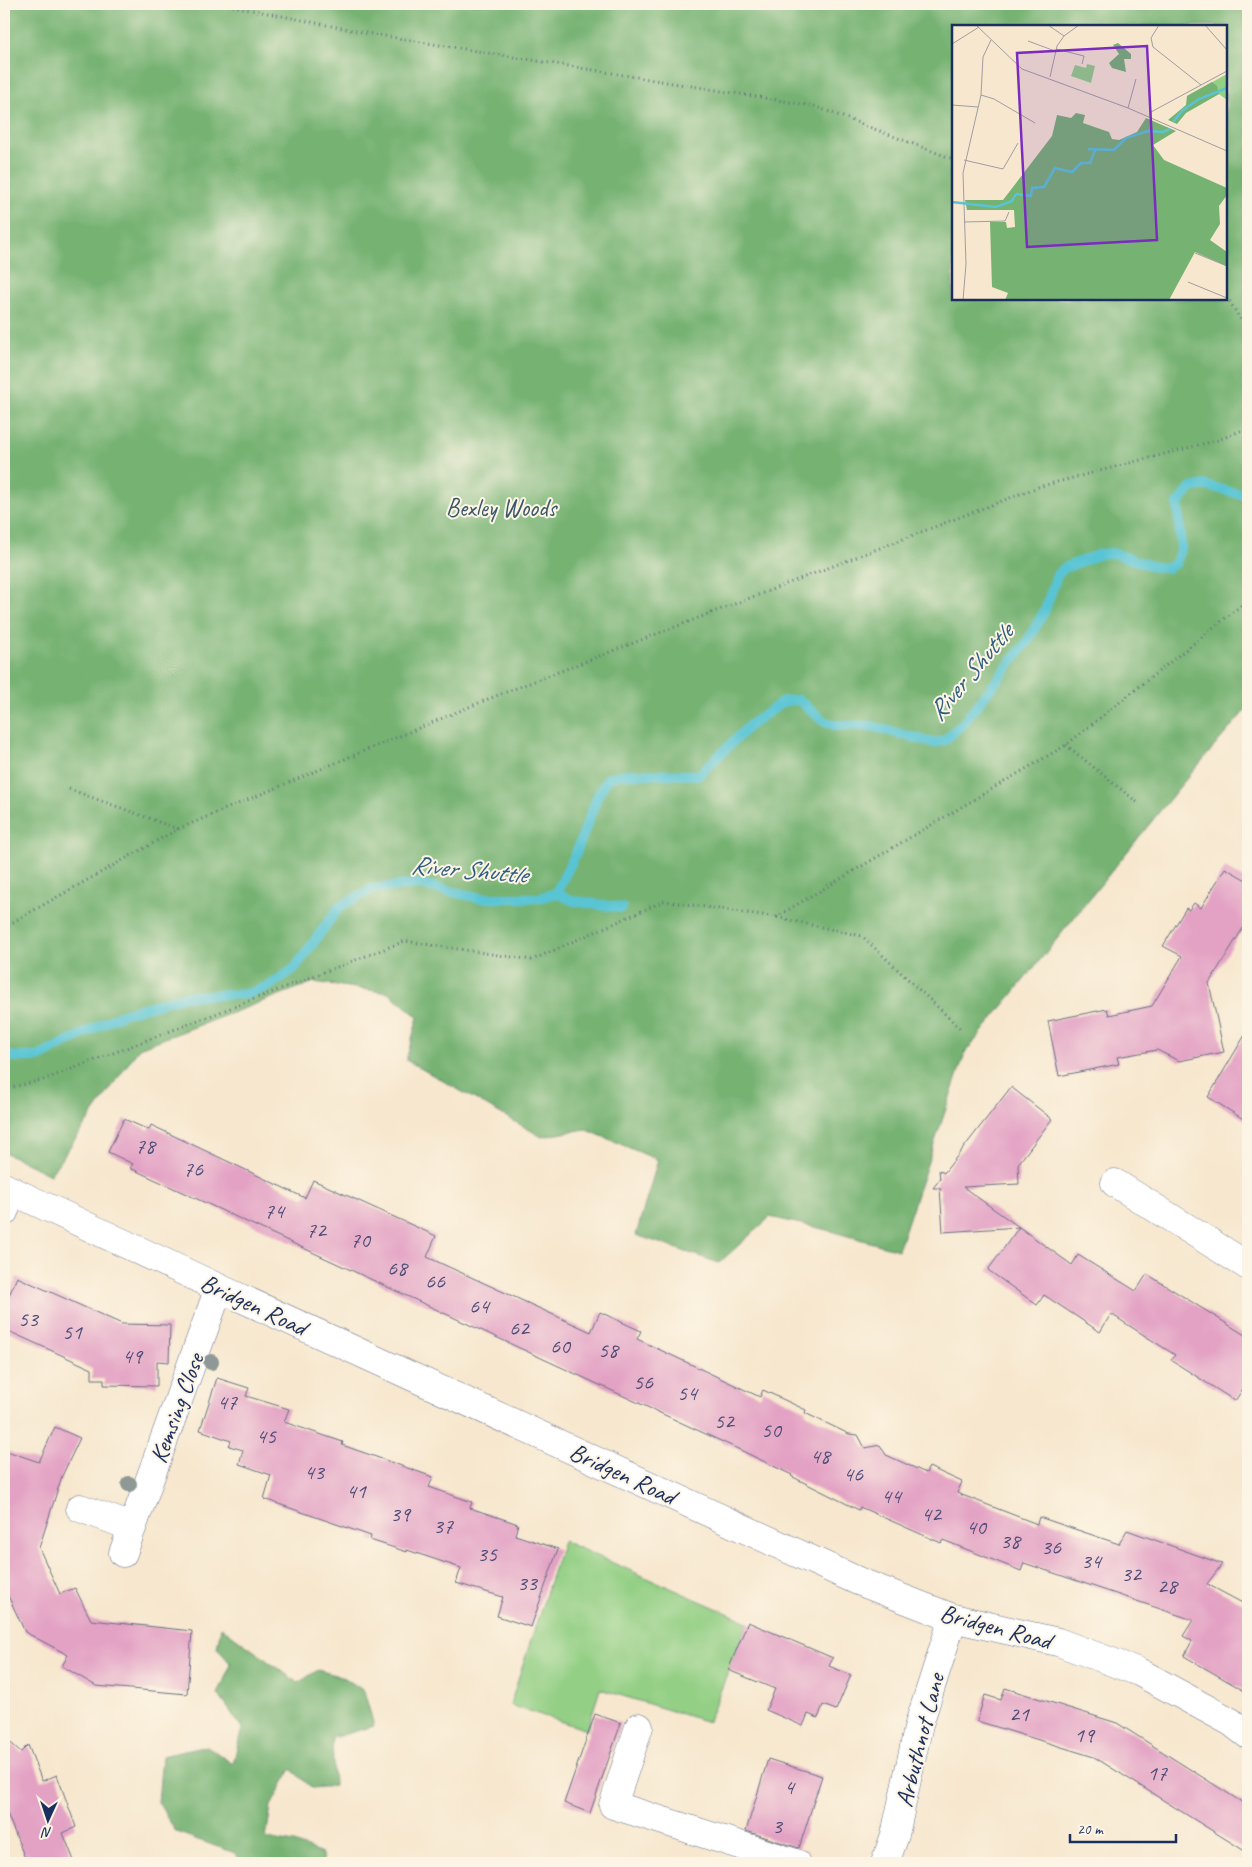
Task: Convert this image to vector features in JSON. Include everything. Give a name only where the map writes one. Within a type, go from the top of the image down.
[{"type":"main road","points":[[1115,1183],[1248,1266]]},
{"type":"main road","name":"Bridgen Road","points":[[7,1196],[219,1288],[858,1581],[953,1618],[1058,1642],[1139,1672],[1230,1722],[1248,1735]]},
{"type":"main road","name":"Kemsing Close","points":[[123,1553],[219,1288]]},
{"type":"main road","points":[[80,1508],[132,1527]]},
{"type":"main road","name":"Arbuthnot Lane","points":[[885,1863],[895,1836],[919,1724],[953,1618]]},
{"type":"main road","points":[[639,1727],[613,1805],[796,1863]]},
{"type":"path","points":[[222,4],[366,33],[814,106],[952,159]]},
{"type":"path","points":[[1227,300],[1230,302],[1248,332]]},
{"type":"path","points":[[4,927],[178,828],[488,699],[1038,487],[1218,440],[1248,428]]},
{"type":"path","points":[[776,917],[1066,745],[1248,600]]},
{"type":"path","points":[[1066,745],[1138,803]]},
{"type":"path","points":[[69,789],[178,828]]},
{"type":"path","points":[[4,1089],[43,1080],[406,941],[532,960],[664,900],[776,917],[862,936],[962,1030]]},
{"type":"green space","name":"Bexley Woods","points":[[4,4],[1248,4],[1248,707],[1177,790],[965,1053],[898,1250],[823,1229],[770,1217],[719,1263],[636,1235],[658,1160],[585,1129],[542,1137],[406,1060],[418,1017],[389,993],[314,982],[139,1048],[50,1175],[4,1152]]},
{"type":"green space","points":[[563,1541],[748,1622],[708,1722],[600,1689],[587,1730],[510,1705]]},
{"type":"green space","points":[[221,1627],[298,1683],[318,1670],[345,1678],[364,1691],[374,1726],[332,1738],[334,1786],[312,1788],[291,1769],[271,1806],[266,1838],[294,1843],[322,1854],[323,1863],[239,1863],[235,1853],[176,1832],[158,1802],[162,1756],[207,1746],[233,1764],[242,1728],[218,1694],[231,1664],[217,1648]]},
{"type":"building","points":[[1225,868],[1248,881],[1248,920],[1209,983],[1224,1052],[1179,1061],[1157,1050],[1117,1057],[1119,1064],[1059,1076],[1048,1021],[1107,1009],[1109,1015],[1152,1006],[1182,956],[1163,946],[1186,908],[1189,910],[1194,903],[1201,908]]},
{"type":"building","points":[[1248,1030],[1248,1122],[1208,1097]]},
{"type":"building","points":[[1011,1087],[1052,1119],[1018,1164],[1019,1184],[963,1187],[1019,1227],[943,1232],[940,1188],[933,1188],[940,1179],[939,1170],[944,1173]]},
{"type":"building","points":[[124,1119],[149,1130],[151,1125],[305,1198],[313,1180],[436,1236],[427,1257],[591,1332],[600,1312],[641,1331],[637,1339],[760,1397],[763,1390],[806,1410],[805,1413],[849,1434],[858,1435],[865,1448],[880,1445],[886,1455],[926,1473],[929,1467],[962,1482],[957,1493],[1037,1524],[1039,1517],[1119,1544],[1127,1530],[1222,1564],[1207,1584],[1248,1606],[1248,1693],[1184,1656],[1192,1641],[1183,1636],[1193,1620],[1024,1563],[1021,1571],[943,1540],[941,1543],[860,1507],[859,1510],[736,1448],[130,1168],[133,1164],[108,1152]]},
{"type":"building","points":[[1019,1227],[1072,1265],[1078,1255],[1136,1291],[1147,1274],[1248,1337],[1248,1381],[1235,1401],[1171,1360],[1175,1355],[1111,1314],[1100,1332],[1044,1295],[1037,1305],[988,1270]]},
{"type":"building","points":[[17,1277],[122,1324],[170,1325],[169,1362],[157,1361],[157,1386],[104,1385],[104,1379],[92,1379],[92,1369],[4,1329],[4,1307]]},
{"type":"building","points":[[217,1378],[249,1388],[246,1396],[289,1409],[284,1422],[343,1442],[342,1445],[433,1477],[429,1487],[472,1502],[470,1508],[518,1524],[515,1535],[558,1549],[531,1627],[497,1616],[503,1597],[456,1583],[461,1568],[370,1540],[371,1536],[264,1499],[271,1475],[239,1464],[243,1450],[229,1446],[231,1441],[200,1430]]},
{"type":"building","points":[[55,1427],[80,1438],[62,1476],[39,1548],[60,1594],[75,1588],[91,1620],[192,1631],[187,1694],[96,1686],[62,1666],[68,1655],[25,1632],[4,1587],[4,1450],[39,1462]]},
{"type":"building","points":[[748,1622],[833,1658],[829,1666],[851,1675],[836,1710],[823,1705],[818,1718],[808,1714],[803,1726],[766,1710],[775,1689],[728,1670]]},
{"type":"building","points":[[1005,1688],[1117,1723],[1248,1806],[1248,1853],[1094,1757],[977,1721],[985,1695],[1001,1700]]},
{"type":"building","points":[[595,1714],[621,1723],[590,1813],[564,1803]]},
{"type":"building","points":[[4,1737],[21,1752],[28,1745],[42,1781],[57,1775],[76,1827],[63,1833],[75,1863],[27,1863],[4,1806]]},
{"type":"building","points":[[768,1759],[822,1776],[799,1848],[746,1831]]},
{"type":"waterway","name":"River Shuttle","points":[[4,1055],[38,1057],[122,1014],[185,996],[247,994],[269,986],[295,968],[339,907],[372,889],[418,884],[480,898],[539,898],[556,893],[576,853],[598,795],[608,778],[624,774],[699,775],[750,725],[784,701],[799,700],[822,720],[834,725],[871,726],[934,743],[945,740],[964,722],[1027,642],[1045,610],[1057,575],[1064,568],[1100,554],[1113,553],[1155,567],[1168,568],[1176,563],[1181,548],[1178,504],[1191,488],[1204,485],[1248,496]]},
{"type":"waterway","points":[[556,893],[574,901],[622,908]]}]
